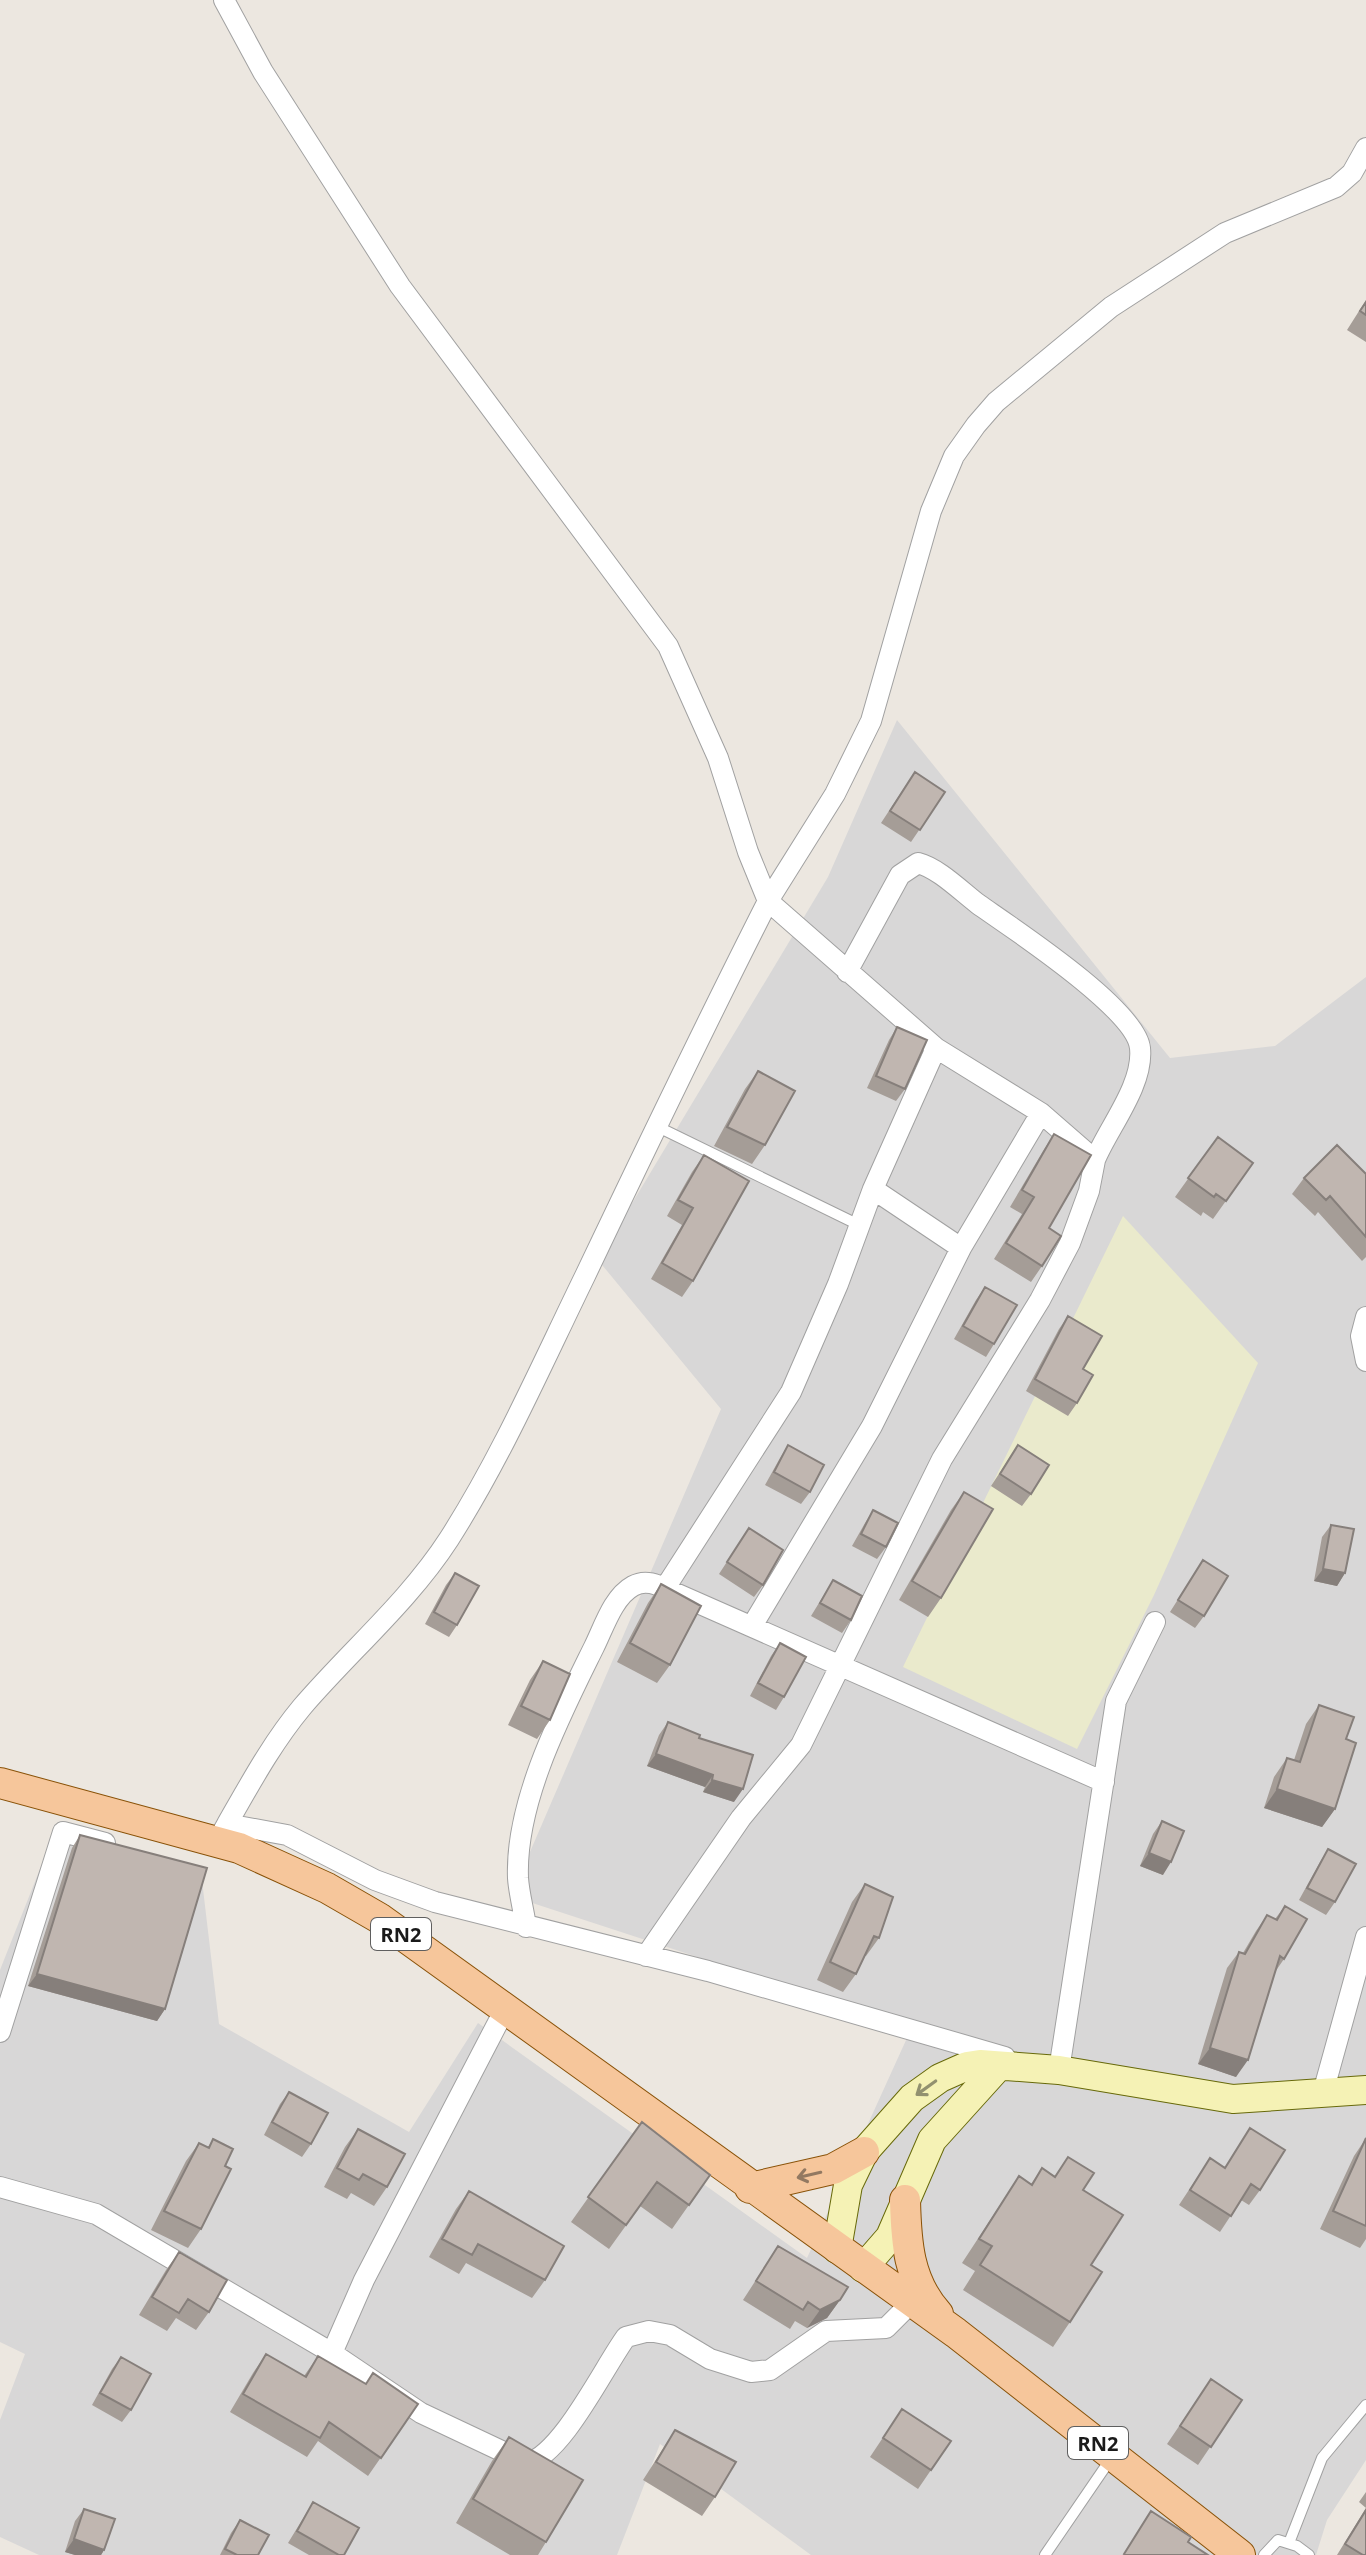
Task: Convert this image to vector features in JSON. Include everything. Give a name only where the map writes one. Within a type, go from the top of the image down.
[{"type":"main road","name":"RN2","points":[[0,1783],[222,1833],[379,1918],[750,2188],[956,2333],[1240,2555]]},
{"type":"main road","points":[[837,2249],[848,2185],[864,2152],[899,2111],[940,2078],[973,2065],[1049,2068],[1233,2099],[1322,2096],[1366,2090]]},
{"type":"main road","points":[[863,2268],[890,2237],[920,2161],[939,2129],[998,2067]]},
{"type":"main road","points":[[750,2188],[833,2169],[864,2152]]},
{"type":"main road","points":[[905,2200],[911,2265],[933,2308],[956,2333]]},
{"type":"street","points":[[224,0],[270,83],[400,286],[668,646],[718,758],[748,852],[768,901],[936,1048],[1041,1113],[1095,1160]]},
{"type":"street","points":[[1155,1622],[1116,1701],[1104,1782],[1049,2068],[646,1956],[435,1902],[375,1880],[287,1835],[222,1833],[264,1759],[300,1709],[394,1608],[447,1541],[510,1431],[655,1126],[768,901],[835,794],[871,721],[931,511],[954,456],[996,402],[1111,307],[1225,233],[1336,187],[1352,173],[1366,148]]},
{"type":"street","points":[[646,1956],[741,1818],[801,1745],[942,1459],[1040,1300],[1070,1243],[1089,1191],[1095,1160],[1130,1089],[1140,1045],[1133,1030],[1106,1002],[1045,952],[918,863],[900,875],[847,972]]},
{"type":"street","points":[[665,1588],[791,1392],[873,1189],[936,1048]]},
{"type":"street","points":[[752,1626],[872,1426],[961,1248],[1041,1113]]},
{"type":"street","points":[[873,1189],[961,1248]]},
{"type":"street","points":[[1366,1317],[1361,1336],[1366,1361]]},
{"type":"street","points":[[526,1927],[518,1878],[525,1824],[536,1779],[555,1729],[616,1603],[635,1584],[648,1582],[665,1588],[1104,1782]]},
{"type":"street","points":[[0,2032],[63,1832],[120,1847]]},
{"type":"street","points":[[1322,2096],[1366,1937]]},
{"type":"street","points":[[332,2353],[364,2280],[505,2009]]},
{"type":"street","points":[[0,2187],[96,2214],[332,2353],[421,2413],[527,2463],[538,2461],[562,2433],[626,2337],[649,2331],[670,2335],[710,2359],[751,2372],[770,2370],[826,2331],[886,2328],[912,2302]]},
{"type":"lane","points":[[655,1126],[859,1225]]},
{"type":"lane","points":[[1289,2543],[1322,2458],[1366,2405]]},
{"type":"lane","points":[[1045,2555],[1113,2455]]},
{"type":"lane","points":[[1264,2555],[1278,2540],[1309,2555]]},
{"type":"shaded area","points":[[897,720],[1170,1058],[1275,1046],[1366,977],[1366,2460],[1327,2520],[1316,2555],[811,2555],[660,2444],[617,2555],[39,2555],[0,2537],[0,2420],[25,2354],[0,2342],[0,1970],[51,1841],[201,1872],[219,2024],[409,2132],[478,2023],[807,2258],[912,2027],[511,1896],[721,1409],[598,1260],[828,877]]},
{"type":"green space","points":[[1123,1216],[1258,1363],[1154,1595],[1077,1749],[903,1667]]},
{"type":"building","points":[[915,772],[945,792],[920,830],[890,811]]},
{"type":"building","points":[[897,1027],[927,1040],[905,1089],[876,1076]]},
{"type":"building","points":[[758,1071],[795,1091],[765,1145],[727,1127]]},
{"type":"building","points":[[1054,1134],[1091,1155],[1049,1228],[1061,1236],[1042,1266],[1006,1243],[1034,1197],[1022,1190]]},
{"type":"building","points":[[1218,1137],[1253,1163],[1226,1201],[1216,1194],[1214,1197],[1188,1178]]},
{"type":"building","points":[[1337,1145],[1366,1174],[1366,1237],[1330,1196],[1326,1200],[1304,1178]]},
{"type":"building","points":[[704,1155],[749,1181],[693,1281],[662,1263],[693,1208],[678,1200]]},
{"type":"building","points":[[985,1287],[1017,1305],[994,1344],[963,1326]]},
{"type":"building","points":[[1068,1316],[1102,1336],[1083,1369],[1093,1375],[1077,1403],[1035,1379]]},
{"type":"building","points":[[788,1445],[824,1465],[810,1492],[774,1472]]},
{"type":"building","points":[[1018,1445],[1049,1465],[1031,1494],[1000,1474]]},
{"type":"building","points":[[964,1492],[993,1509],[941,1598],[912,1581]]},
{"type":"building","points":[[873,1510],[898,1523],[886,1547],[861,1534]]},
{"type":"building","points":[[1331,1525],[1354,1529],[1345,1573],[1323,1569]]},
{"type":"building","points":[[749,1528],[783,1550],[763,1585],[727,1562]]},
{"type":"building","points":[[1203,1560],[1228,1576],[1204,1616],[1178,1600]]},
{"type":"building","points":[[455,1573],[479,1586],[457,1625],[434,1612]]},
{"type":"building","points":[[833,1580],[862,1596],[851,1620],[820,1603]]},
{"type":"building","points":[[661,1584],[701,1606],[670,1665],[630,1643]]},
{"type":"building","points":[[780,1643],[806,1657],[784,1697],[758,1683]]},
{"type":"building","points":[[543,1661],[570,1674],[550,1720],[521,1706]]},
{"type":"building","points":[[1319,1705],[1354,1717],[1346,1739],[1356,1743],[1335,1809],[1277,1789],[1287,1758],[1300,1762]]},
{"type":"building","points":[[668,1722],[700,1735],[699,1738],[753,1755],[743,1789],[712,1780],[713,1775],[656,1754]]},
{"type":"building","points":[[1162,1821],[1184,1831],[1171,1862],[1149,1853]]},
{"type":"building","points":[[80,1835],[207,1868],[165,2009],[37,1974]]},
{"type":"building","points":[[1328,1849],[1356,1864],[1335,1902],[1307,1888]]},
{"type":"building","points":[[865,1884],[893,1897],[879,1938],[874,1936],[856,1974],[830,1962]]},
{"type":"building","points":[[1285,1906],[1307,1919],[1284,1959],[1280,1956],[1248,2060],[1210,2048],[1239,1952],[1245,1954],[1267,1915],[1277,1920]]},
{"type":"building","points":[[289,2092],[328,2113],[311,2144],[272,2122]]},
{"type":"building","points":[[642,2122],[710,2175],[689,2205],[657,2182],[626,2225],[588,2197]]},
{"type":"building","points":[[1250,2128],[1285,2150],[1260,2190],[1251,2184],[1231,2216],[1190,2190],[1210,2158],[1225,2168]]},
{"type":"building","points":[[358,2129],[405,2154],[387,2187],[363,2174],[359,2180],[337,2168]]},
{"type":"building","points":[[1366,2138],[1366,2226],[1333,2211]]},
{"type":"building","points":[[213,2139],[233,2149],[225,2166],[231,2169],[201,2229],[164,2211],[199,2143],[209,2148]]},
{"type":"building","points":[[1068,2157],[1094,2173],[1083,2190],[1123,2215],[1091,2265],[1102,2272],[1070,2322],[980,2265],[992,2246],[979,2239],[1019,2176],[1032,2185],[1042,2168],[1055,2177]]},
{"type":"building","points":[[469,2191],[564,2246],[545,2280],[478,2244],[472,2255],[442,2239]]},
{"type":"building","points":[[778,2246],[848,2287],[840,2300],[820,2310],[808,2302],[803,2310],[756,2281]]},
{"type":"building","points":[[179,2252],[227,2280],[209,2312],[188,2299],[179,2313],[152,2297]]},
{"type":"building","points":[[266,2354],[306,2377],[318,2356],[366,2384],[373,2373],[418,2404],[381,2458],[329,2422],[320,2438],[243,2394]]},
{"type":"building","points":[[121,2357],[151,2374],[131,2410],[100,2393]]},
{"type":"building","points":[[1211,2379],[1242,2400],[1211,2447],[1180,2426]]},
{"type":"building","points":[[902,2409],[951,2441],[931,2470],[883,2438]]},
{"type":"building","points":[[675,2430],[736,2462],[715,2497],[656,2462]]},
{"type":"building","points":[[509,2437],[583,2480],[546,2542],[473,2499]]},
{"type":"building","points":[[313,2502],[359,2528],[344,2555],[297,2531]]},
{"type":"building","points":[[84,2509],[115,2519],[104,2550],[74,2539]]},
{"type":"building","points":[[1366,2510],[1366,2555],[1363,2555],[1345,2544]]},
{"type":"building","points":[[1151,2511],[1191,2537],[1188,2542],[1208,2555],[1124,2554]]},
{"type":"building","points":[[240,2520],[269,2535],[258,2555],[237,2555],[225,2549]]}]
